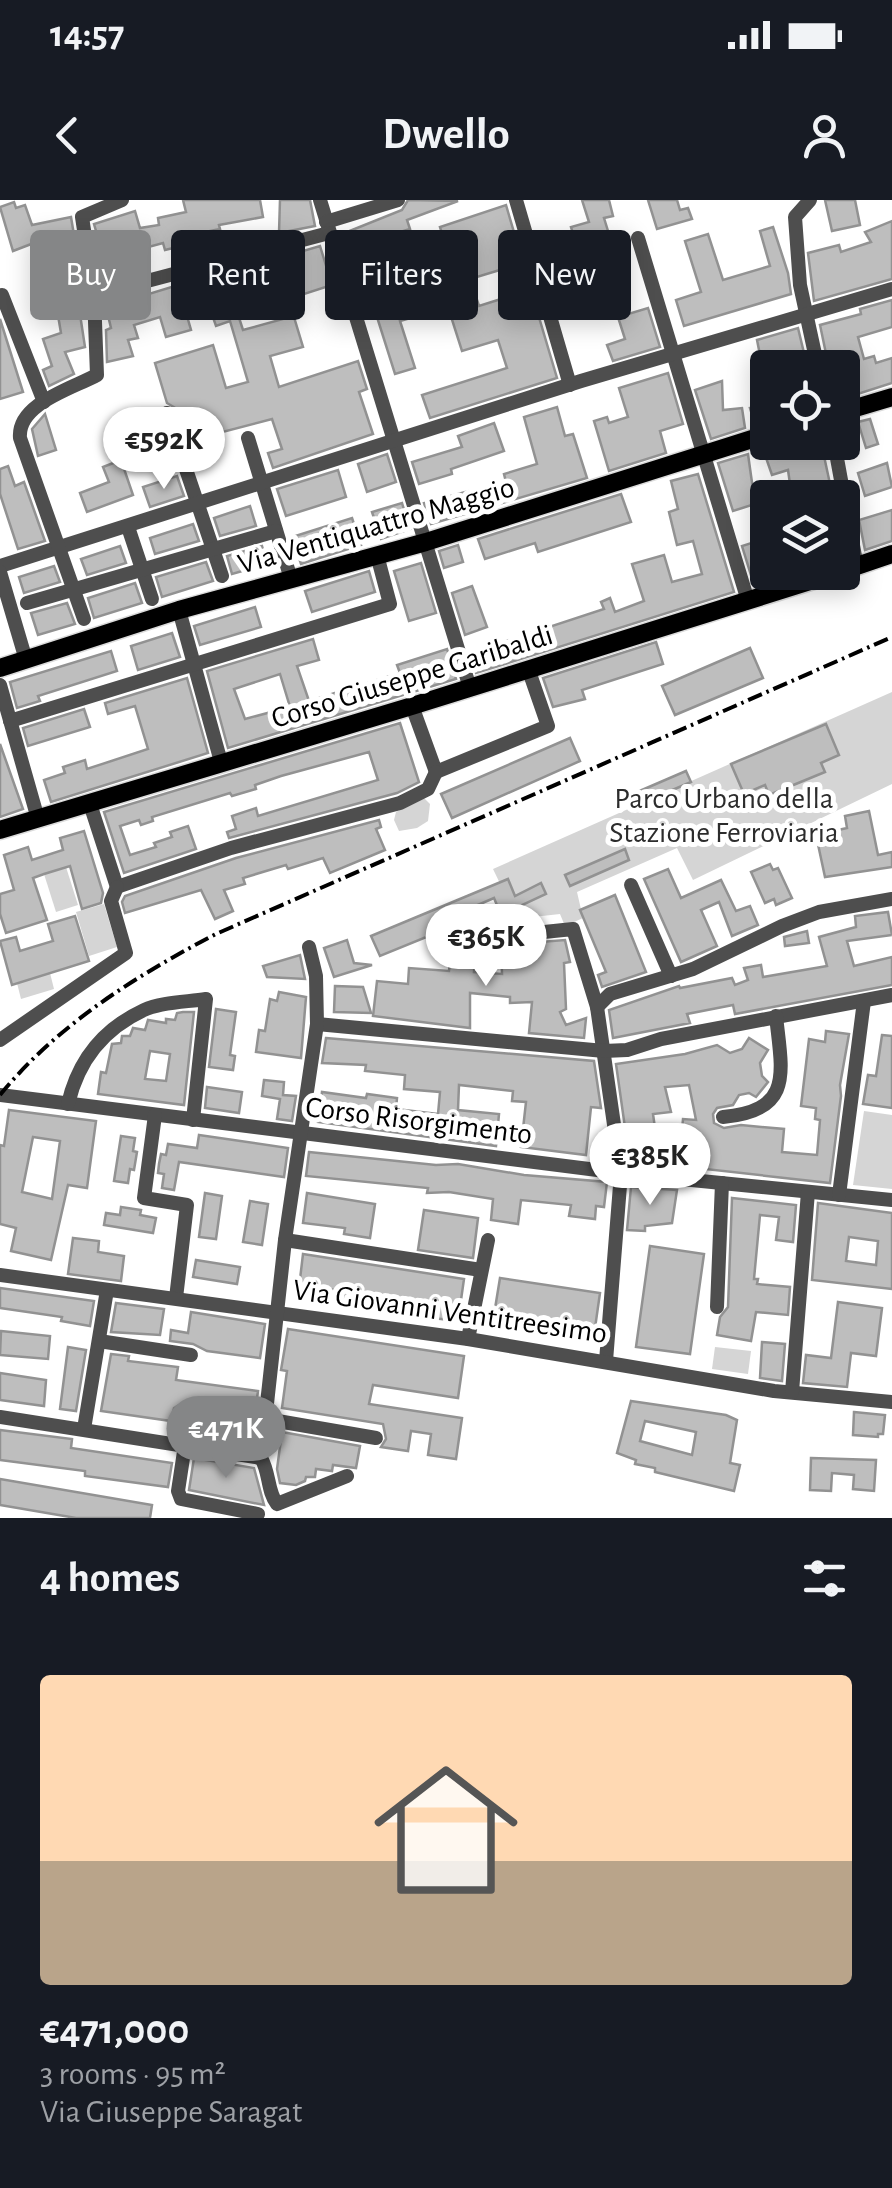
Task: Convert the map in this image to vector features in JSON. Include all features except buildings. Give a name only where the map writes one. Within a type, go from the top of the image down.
[{"type":"main road","points":[[860,407],[892,397]]},
{"type":"main road","name":"Via Ventiquattro Maggio","points":[[0,668],[179,610],[426,542],[750,440]]},
{"type":"main road","name":"Corso Giuseppe Garibaldi","points":[[860,565],[892,554]]},
{"type":"main road","name":"Corso Giuseppe Garibaldi","points":[[0,830],[783,590]]},
{"type":"street","points":[[84,230],[82,217],[122,200]]},
{"type":"street","points":[[320,200],[470,688]]},
{"type":"street","points":[[151,278],[327,228],[398,200]]},
{"type":"street","points":[[516,200],[570,385]]},
{"type":"street","points":[[810,200],[795,217],[800,285],[814,350]]},
{"type":"street","points":[[638,238],[748,601]]},
{"type":"street","points":[[26,660],[0,569],[394,440],[892,290]]},
{"type":"street","points":[[2,295],[44,402]]},
{"type":"street","points":[[84,620],[19,426],[24,416],[44,402],[97,376],[95,320]]},
{"type":"street","points":[[167,412],[222,576]]},
{"type":"street","points":[[248,438],[291,579]]},
{"type":"street","points":[[128,527],[152,599]]},
{"type":"street","points":[[28,603],[276,531]]},
{"type":"street","points":[[10,722],[390,604],[377,555]]},
{"type":"street","points":[[179,610],[220,762]]},
{"type":"street","points":[[117,887],[230,848],[400,803],[428,788],[436,772],[548,726],[531,677],[532,668]]},
{"type":"street","points":[[0,685],[38,819]]},
{"type":"street","points":[[412,706],[436,772]]},
{"type":"street","points":[[0,1040],[126,953],[111,901],[117,887],[90,804]]},
{"type":"street","points":[[632,885],[671,976]]},
{"type":"street","points":[[597,1006],[610,994],[671,976],[819,912],[892,900]]},
{"type":"street","points":[[506,936],[573,929],[597,1006],[621,1172],[606,1361]]},
{"type":"street","points":[[309,947],[316,976],[317,1024],[286,1240],[262,1458],[277,1504],[346,1476]]},
{"type":"street","points":[[317,1024],[627,1050],[661,1039],[892,995]]},
{"type":"street","points":[[68,1104],[75,1075],[103,1036],[146,1008],[206,1000],[192,1120]]},
{"type":"street","points":[[839,1195],[864,1001]]},
{"type":"street","points":[[723,1117],[748,1115],[770,1103],[782,1079],[776,1016]]},
{"type":"street","name":"Corso Risorgimento","points":[[0,1095],[621,1172],[892,1200]]},
{"type":"street","points":[[155,1115],[144,1198],[187,1205],[176,1298]]},
{"type":"street","points":[[717,1307],[722,1183]]},
{"type":"street","points":[[792,1392],[808,1192]]},
{"type":"street","points":[[286,1240],[481,1270]]},
{"type":"street","points":[[468,1339],[488,1240]]},
{"type":"street","name":"Via Giovanni Ventitreesimo","points":[[0,1275],[468,1339],[792,1392],[892,1402]]},
{"type":"street","points":[[84,1429],[107,1290]]},
{"type":"street","points":[[99,1342],[191,1355]]},
{"type":"street","points":[[258,1514],[181,1499],[178,1491],[182,1414],[376,1438]]},
{"type":"street","points":[[0,1417],[262,1458]]},
{"type":"green space","name":"Parco Urbano della Stazione Ferroviaria","points":[[892,692],[892,784],[693,880],[677,848],[577,892],[583,918],[565,926],[560,914],[523,922],[516,909],[501,915],[496,904],[507,898],[493,869]]},
{"type":"green space","points":[[423,797],[430,804],[428,821],[417,828],[399,831],[394,820],[396,812]]},
{"type":"green space","points":[[66,867],[78,905],[56,912],[44,874]]},
{"type":"green space","points":[[104,904],[117,947],[89,956],[76,912]]},
{"type":"green space","points":[[50,973],[54,989],[21,999],[17,983]]},
{"type":"green space","points":[[864,1111],[892,1115],[892,1189],[853,1185]]},
{"type":"green space","points":[[715,1347],[751,1351],[748,1374],[712,1369]]},
{"type":"railway","points":[[0,1095],[73,1024],[157,967],[216,934],[892,637]]}]
